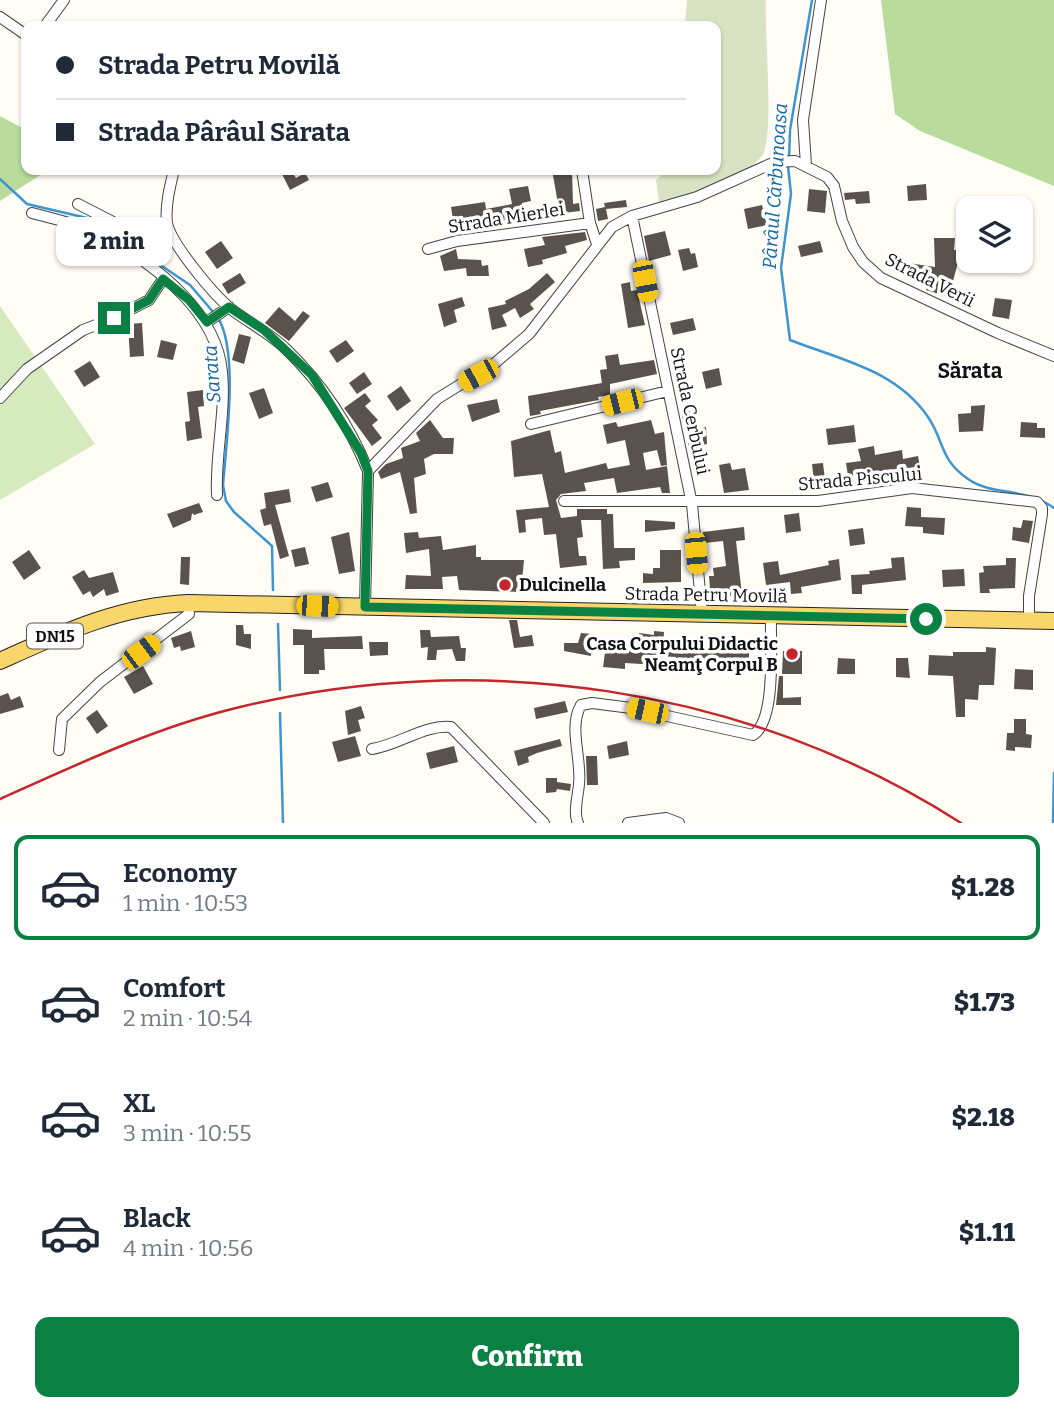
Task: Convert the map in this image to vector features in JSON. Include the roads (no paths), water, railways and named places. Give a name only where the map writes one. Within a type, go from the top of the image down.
[{"type":"main road","name":"Strada Petru Movilă","points":[[0,661],[112,614],[150,606],[188,603],[1054,621]]},
{"type":"street","points":[[49,21],[64,0]]},
{"type":"street","points":[[368,471],[437,398],[495,363],[529,334],[560,298],[597,244],[612,228],[632,216],[688,200],[769,164],[795,162],[821,0]]},
{"type":"street","points":[[0,17],[21,32]]},
{"type":"street","name":"Strada Verii","points":[[795,162],[818,170],[834,186],[845,233],[870,270],[893,286],[1054,356]]},
{"type":"street","points":[[173,175],[167,203],[167,223],[173,238],[229,307],[264,330],[312,375],[355,441],[368,471],[365,607]]},
{"type":"street","points":[[583,175],[590,223],[597,244]]},
{"type":"street","points":[[78,204],[111,219],[114,236]]},
{"type":"street","points":[[32,213],[114,236],[209,320],[219,351],[222,373],[217,495]]},
{"type":"street","name":"Strada Cerbului","points":[[632,216],[692,504],[702,614]]},
{"type":"street","name":"Strada Mierlei","points":[[428,249],[457,241],[590,223]]},
{"type":"street","points":[[0,398],[47,354],[83,330],[149,300],[163,279]]},
{"type":"street","points":[[209,320],[229,307]]},
{"type":"street","points":[[531,424],[668,391]]},
{"type":"street","name":"Strada Piscului","points":[[564,502],[692,504],[818,501],[912,488],[1037,502],[1042,508],[1042,514],[1029,596],[1029,621]]},
{"type":"street","points":[[59,750],[62,719],[100,682],[189,614],[188,603]]},
{"type":"street","points":[[576,823],[580,778],[576,719],[581,705],[592,703],[631,708],[753,735],[762,726],[768,705],[771,616]]},
{"type":"street","points":[[372,749],[387,747],[430,728],[451,727],[544,823]]},
{"type":"street","points":[[628,823],[666,818],[679,823]]},
{"type":"waterway","name":"Pârâul Cărbunoasa","points":[[789,159],[790,130],[812,0]]},
{"type":"waterway","name":"Pârâul Cărbunoasa","points":[[788,166],[791,194],[781,268],[790,340],[866,368],[900,388],[928,417],[947,457],[968,479],[987,488],[1032,497],[1054,508]]},
{"type":"waterway","name":"Sarata","points":[[0,179],[27,204],[87,218],[111,230]]},
{"type":"waterway","name":"Sarata","points":[[119,237],[190,285],[214,313]]},
{"type":"waterway","name":"Sarata","points":[[218,318],[224,333],[230,375],[223,485],[226,501],[234,512],[272,546],[273,590]]},
{"type":"waterway","points":[[278,624],[280,690]]},
{"type":"waterway","points":[[280,713],[283,823]]},
{"type":"waterway","points":[[1053,823],[1054,773]]},
{"type":"railway","points":[[0,799],[143,737],[232,709],[325,690],[419,681],[514,682],[608,691],[701,710],[792,739],[879,776],[961,823]]},
{"type":"place","name":"Dulcinella","points":[[505,585]]},
{"type":"place","name":"Casa Corpului Didactic Neamţ Corpul B","points":[[792,654]]},
{"type":"district","name":"Sărata","points":[[970,371]]}]
